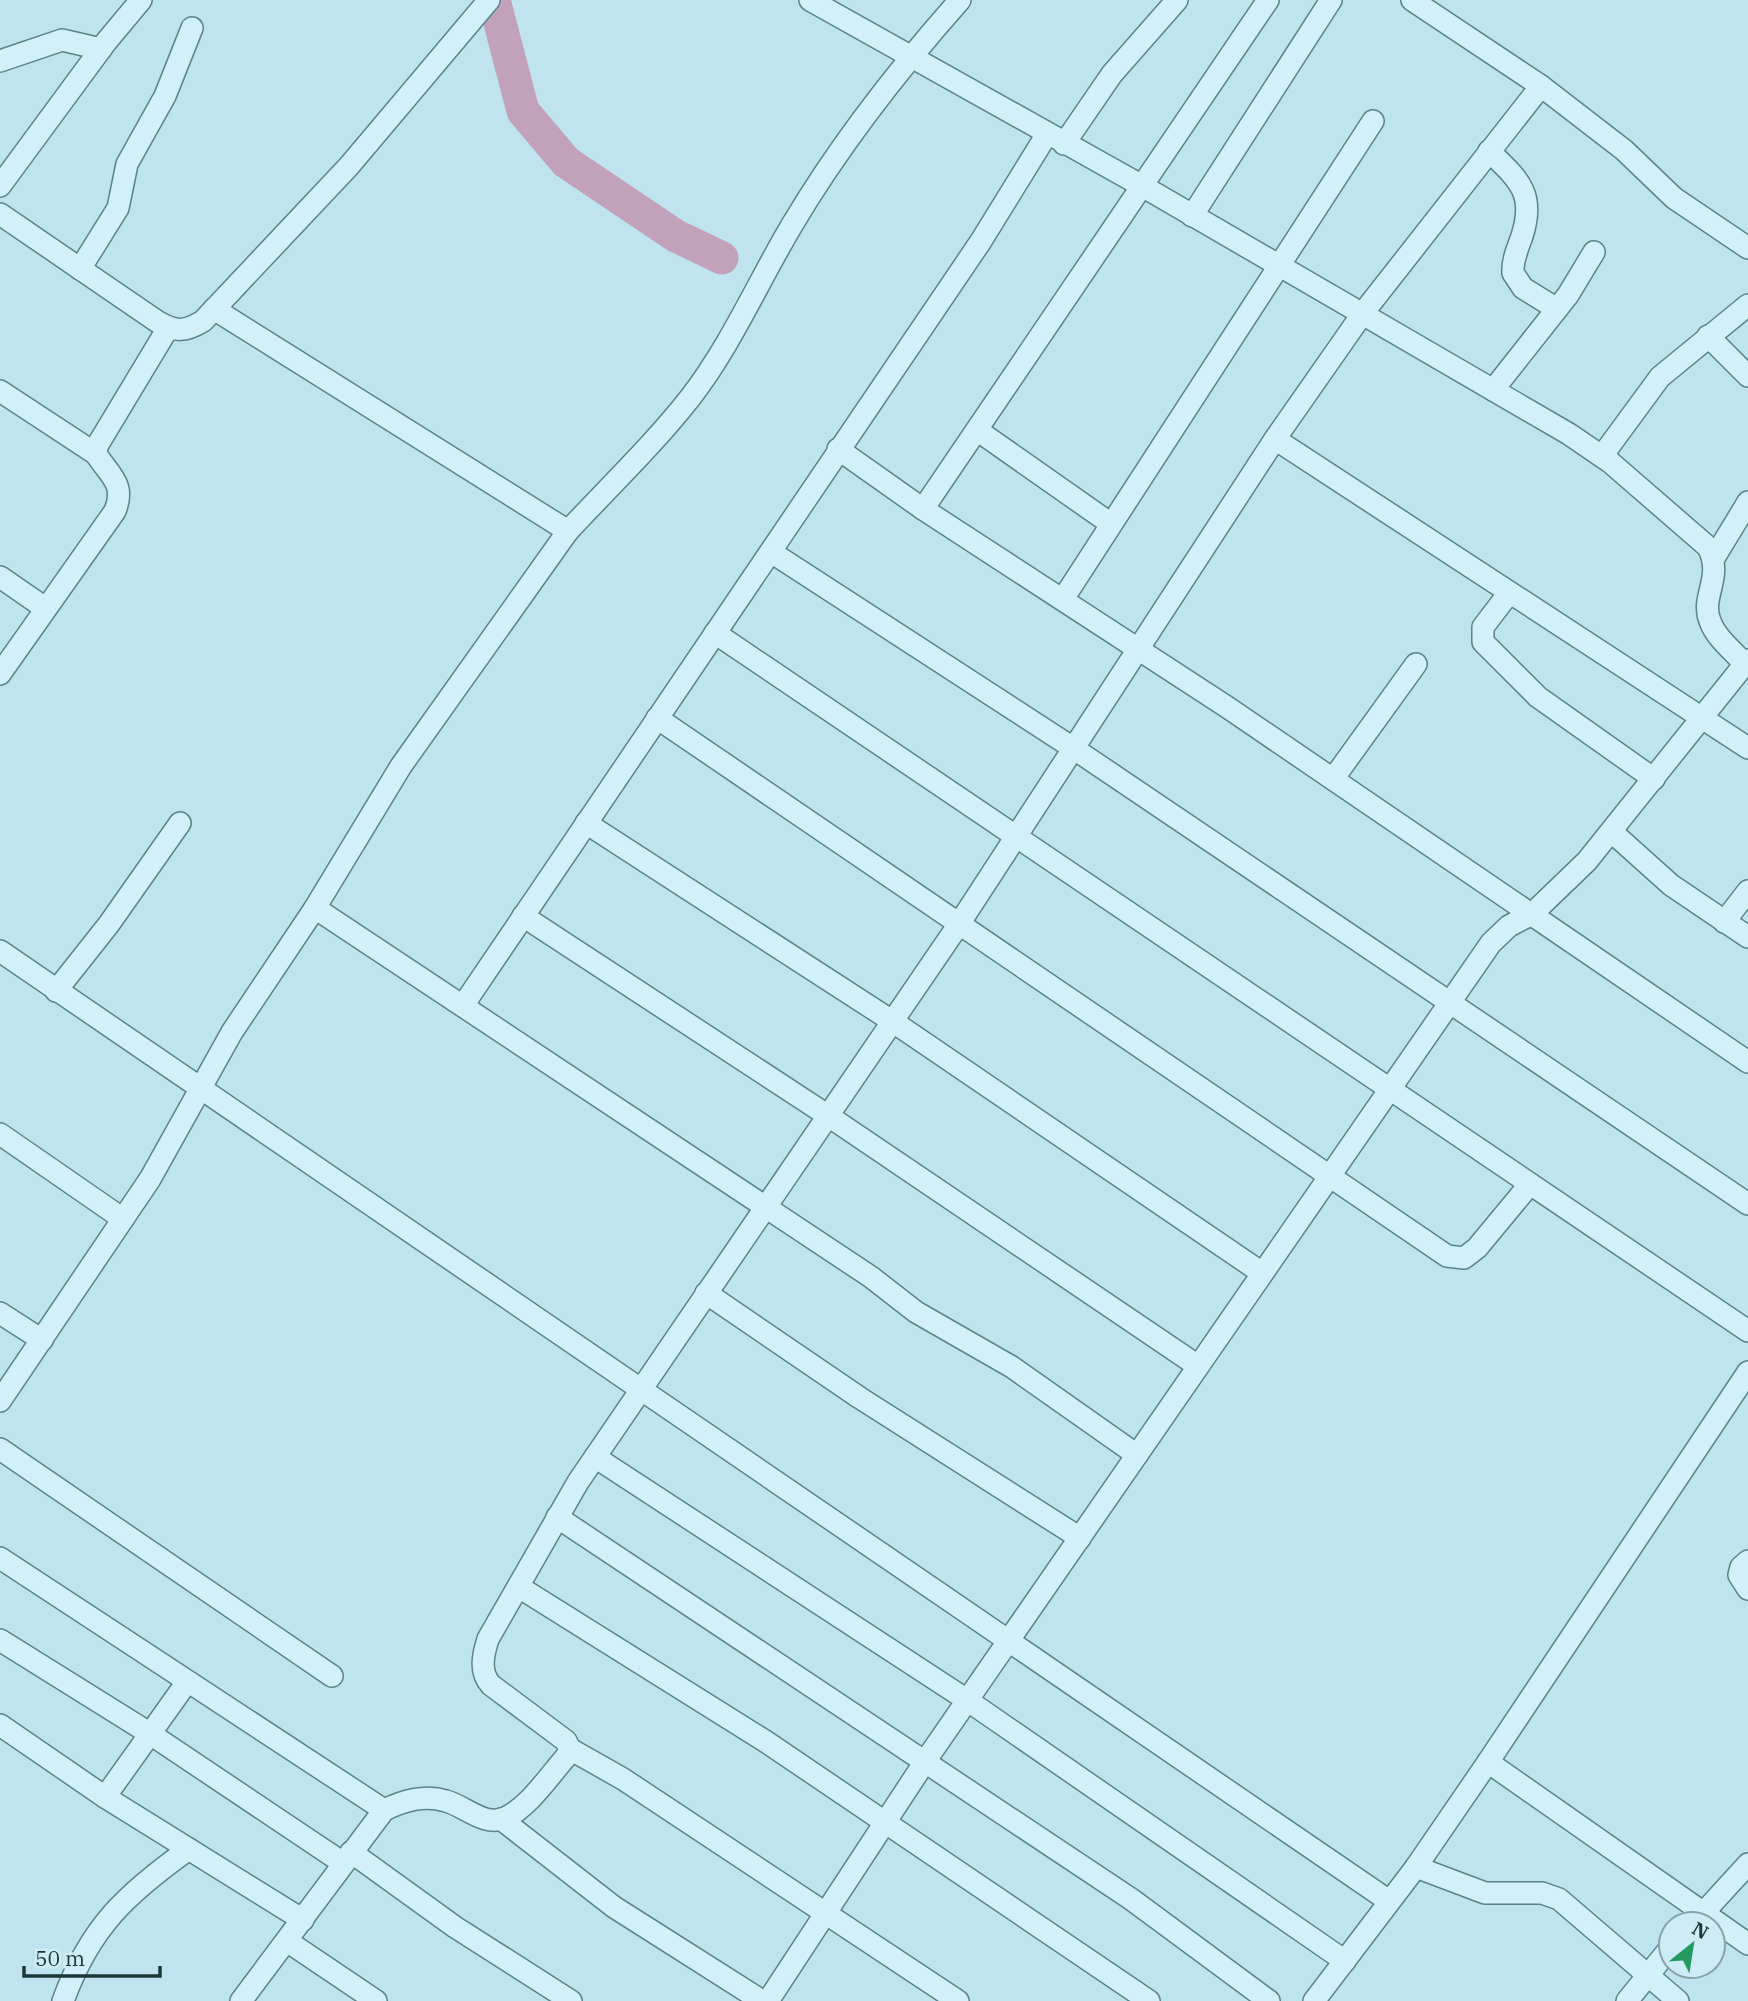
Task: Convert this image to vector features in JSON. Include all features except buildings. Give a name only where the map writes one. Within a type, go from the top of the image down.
[{"type":"street","points":[[0,186],[101,49],[141,0]]},
{"type":"street","points":[[810,0],[912,55],[1363,313],[1602,456],[1695,535],[1714,558]]},
{"type":"street","points":[[0,1401],[123,1219],[201,1092],[232,1032],[315,908],[401,766],[568,531],[690,397],[837,156],[912,55],[960,0]]},
{"type":"street","points":[[464,1004],[981,241],[1056,139],[1177,0]]},
{"type":"street","points":[[923,509],[1144,187],[1268,0]]},
{"type":"street","points":[[1192,216],[1331,0]]},
{"type":"street","points":[[1412,0],[1541,86],[1624,150],[1674,198],[1748,248]]},
{"type":"street","points":[[0,214],[168,328],[179,331],[190,329],[214,309],[349,166],[481,3]]},
{"type":"street","points":[[80,269],[118,208],[127,164],[165,96],[192,28]]},
{"type":"street","points":[[0,61],[61,40],[101,49]]},
{"type":"street","points":[[958,2001],[623,1779],[570,1749],[558,1734],[486,1680],[483,1671],[488,1639],[557,1517],[595,1457],[643,1390],[762,1208],[959,924],[1275,439],[1363,313],[1541,86]]},
{"type":"street","points":[[1063,599],[1277,265],[1373,121]]},
{"type":"street","points":[[1489,151],[1515,176],[1526,193],[1527,222],[1513,273],[1523,288],[1557,309]]},
{"type":"street","points":[[1493,390],[1557,309],[1594,252]]},
{"type":"street","points":[[1602,456],[1660,377],[1748,305]]},
{"type":"street","points":[[214,309],[568,531]]},
{"type":"street","points":[[96,454],[102,436],[168,328]]},
{"type":"street","points":[[1708,336],[1748,376]]},
{"type":"street","points":[[0,391],[96,454],[119,484],[119,502],[109,521],[1,670]]},
{"type":"street","points":[[977,430],[1111,524]]},
{"type":"street","points":[[1275,439],[1748,748]]},
{"type":"street","points":[[838,449],[923,509],[1140,649],[1333,779],[1748,1062]]},
{"type":"street","points":[[768,2001],[967,1700],[1491,943],[1509,926],[1532,914],[1618,826],[1699,718],[1746,662],[1719,636],[1707,612],[1715,575],[1714,558],[1748,502]]},
{"type":"street","points":[[771,552],[1073,748],[1450,1000],[1748,1204]]},
{"type":"street","points":[[0,578],[45,608]]},
{"type":"street","points":[[1509,593],[1483,627],[1483,642],[1538,697],[1654,779]]},
{"type":"street","points":[[715,633],[1748,1331]]},
{"type":"street","points":[[1333,779],[1416,664]]},
{"type":"street","points":[[657,718],[1447,1256],[1458,1259],[1477,1248],[1530,1184]]},
{"type":"street","points":[[56,991],[109,924],[180,823]]},
{"type":"street","points":[[586,823],[892,1021],[1262,1273]]},
{"type":"street","points":[[1618,826],[1671,885],[1748,937]]},
{"type":"street","points":[[1724,922],[1748,891]]},
{"type":"street","points":[[315,908],[464,1004],[762,1208],[871,1277],[923,1317],[1012,1367],[1137,1455]]},
{"type":"street","points":[[523,916],[827,1115],[1198,1366]]},
{"type":"street","points":[[0,951],[201,1092],[643,1390],[1390,1901]]},
{"type":"street","points":[[0,1134],[123,1219]]},
{"type":"street","points":[[706,1293],[860,1398],[1080,1538]]},
{"type":"street","points":[[0,1313],[42,1340]]},
{"type":"street","points":[[1314,2001],[1416,1867],[1745,1380]]},
{"type":"street","points":[[0,1449],[332,1676]]},
{"type":"street","points":[[595,1457],[967,1700],[1345,1961]]},
{"type":"street","points":[[557,1517],[926,1760],[1131,1899],[1269,2001]]},
{"type":"street","points":[[0,1559],[383,1810]]},
{"type":"street","points":[[1748,1560],[1741,1567],[1739,1576],[1748,1589]]},
{"type":"street","points":[[519,1587],[765,1741],[1149,2001]]},
{"type":"street","points":[[0,1640],[571,2001]]},
{"type":"street","points":[[105,1797],[187,1682]]},
{"type":"street","points":[[0,1725],[105,1797],[303,1920]]},
{"type":"street","points":[[241,2001],[383,1810],[416,1798],[432,1798],[447,1801],[485,1819],[501,1819],[520,1807],[566,1757],[570,1749]]},
{"type":"street","points":[[1488,1762],[1686,1910]]},
{"type":"street","points":[[501,1819],[614,1907],[762,2001]]},
{"type":"street","points":[[63,2001],[85,1952],[109,1916],[146,1880],[189,1849]]},
{"type":"street","points":[[1706,1910],[1748,1864]]},
{"type":"street","points":[[1416,1867],[1485,1893],[1542,1893],[1559,1899],[1678,2001]]},
{"type":"street","points":[[1727,1934],[1748,1944]]},
{"type":"street","points":[[287,1941],[376,2001]]},
{"type":"street","points":[[1627,2001],[1657,1964]]},
{"type":"waterway","points":[[494,0],[523,111],[566,162],[676,236],[722,258]]}]
